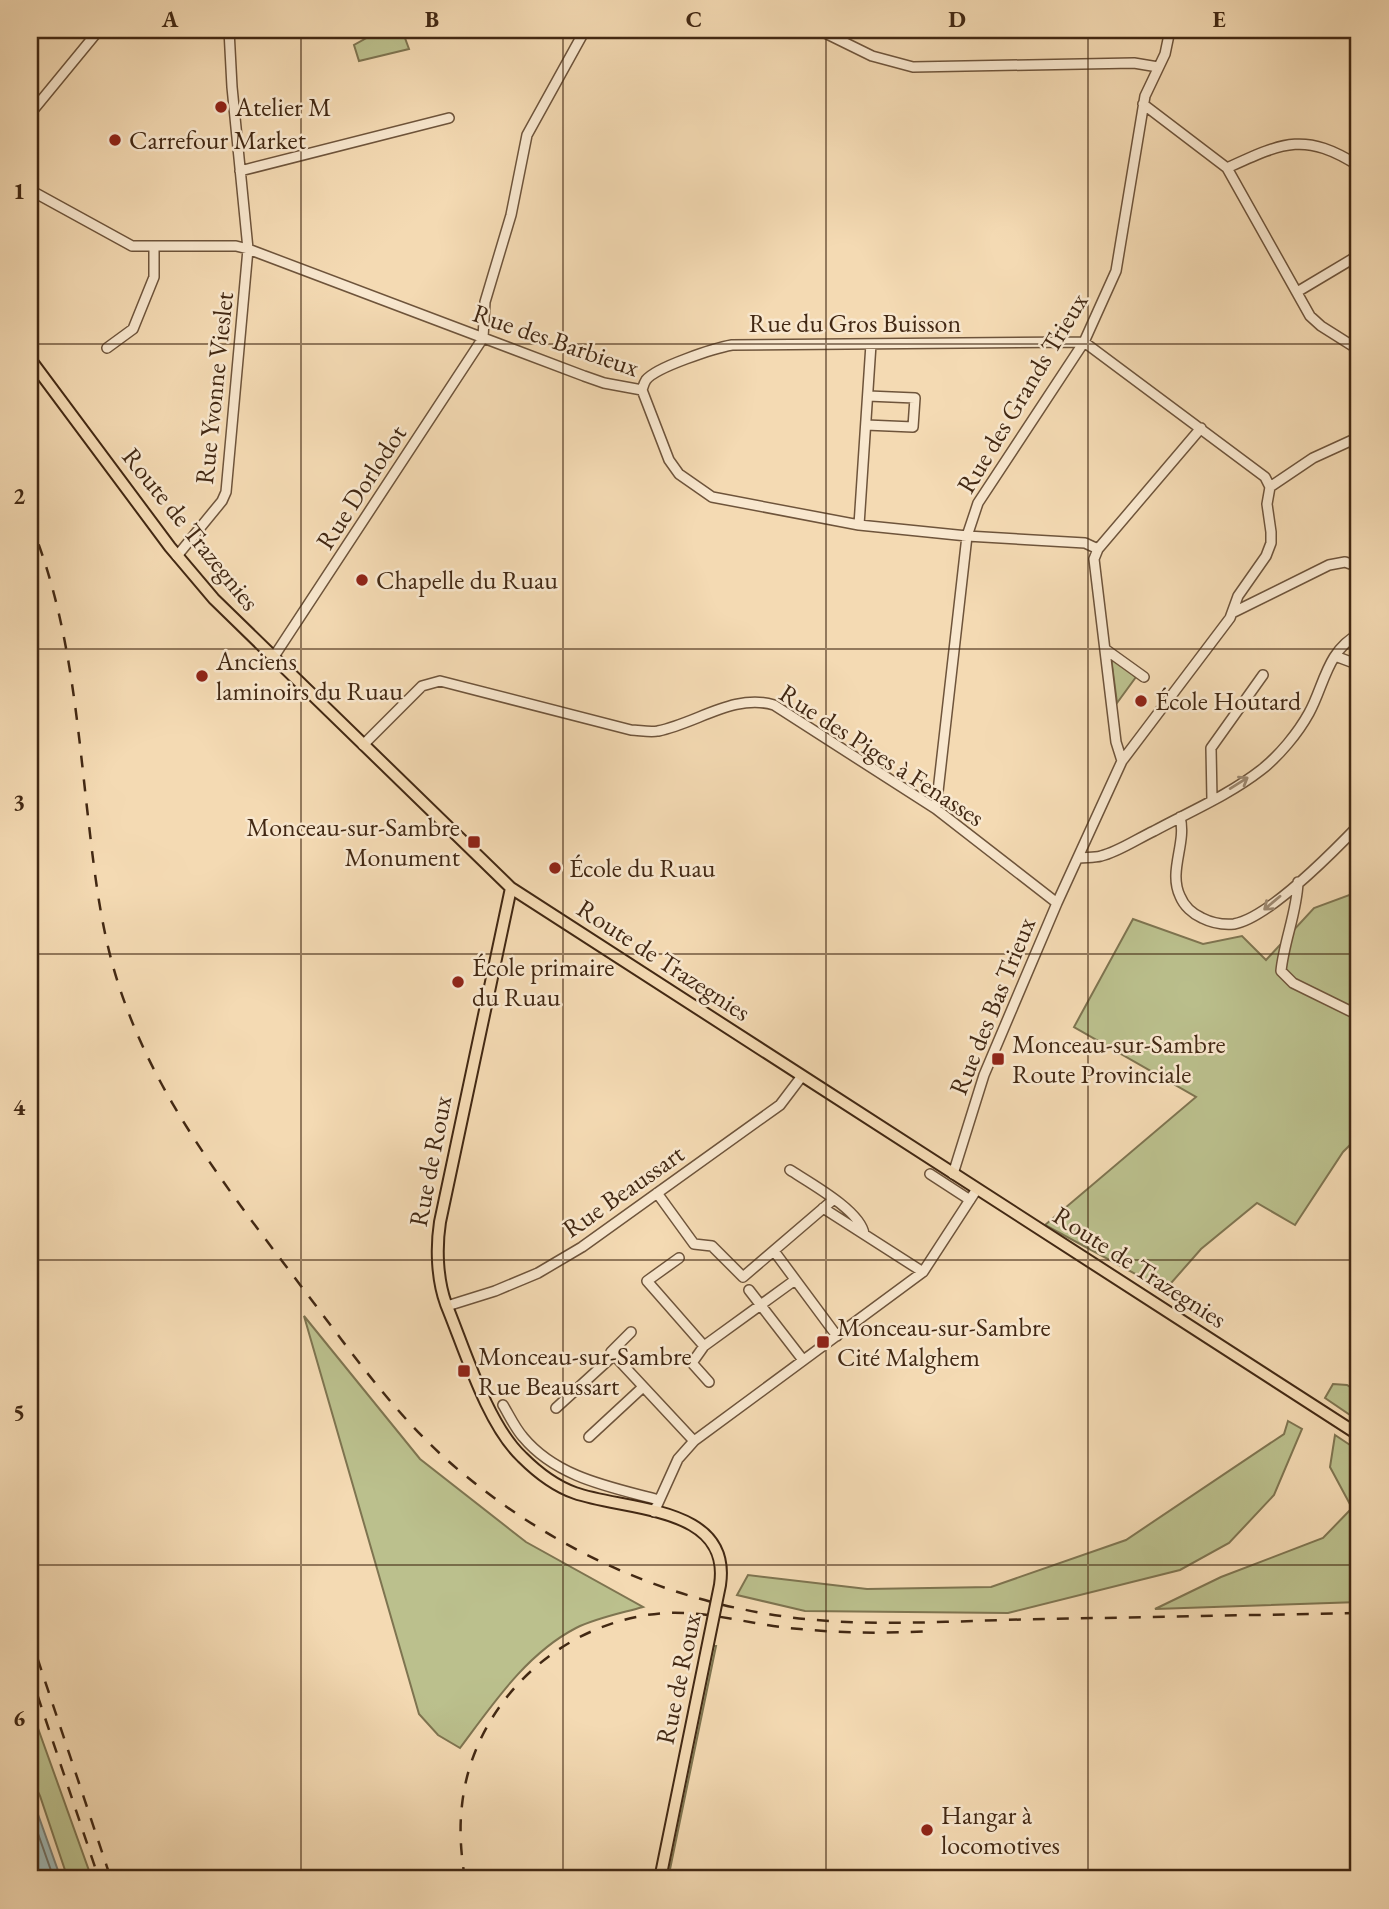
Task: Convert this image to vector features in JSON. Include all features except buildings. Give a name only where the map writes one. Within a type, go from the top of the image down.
[{"type":"main road","name":"Route de Trazegnies","points":[[32,367],[177,556],[218,603],[511,888],[1359,1436]]},
{"type":"main road","name":"Rue de Roux","points":[[511,888],[440,1222],[440,1274],[447,1306],[494,1420],[519,1455],[548,1479],[570,1491],[682,1519],[701,1530],[713,1545],[722,1570],[660,1879]]},
{"type":"street","points":[[30,114],[99,30]]},
{"type":"street","name":"Rue Yvonne Vieslet","points":[[177,556],[222,501],[226,492],[248,250],[229,30]]},
{"type":"street","points":[[483,338],[485,302],[511,215],[527,135],[585,30]]},
{"type":"street","points":[[819,30],[872,56],[913,67],[1134,63],[1158,67]]},
{"type":"street","name":"Rue des Grands Trieux","points":[[936,809],[967,536],[978,503],[1084,342],[1116,271],[1143,104],[1165,54],[1170,30]]},
{"type":"street","points":[[1143,104],[1227,168],[1310,316],[1359,351]]},
{"type":"street","points":[[240,171],[449,118]]},
{"type":"street","points":[[1227,168],[1276,146],[1294,143],[1326,148],[1359,166]]},
{"type":"street","name":"Rue des Barbieux","points":[[30,190],[132,246],[236,246],[604,383],[642,390],[669,460],[679,474],[694,486],[724,500],[859,525],[967,536],[1085,543],[1098,549]]},
{"type":"street","points":[[107,348],[133,329],[154,277],[154,247]]},
{"type":"street","points":[[1297,292],[1359,255]]},
{"type":"street","name":"Rue Dorlodot","points":[[273,658],[483,338]]},
{"type":"street","points":[[1084,342],[1265,477],[1270,486],[1267,504],[1271,543],[1266,556],[1238,596],[1234,612]]},
{"type":"street","name":"Rue du Gros Buisson","points":[[642,390],[646,379],[655,373],[710,349],[732,345],[1084,342]]},
{"type":"street","points":[[859,525],[871,344]]},
{"type":"street","points":[[866,425],[913,427],[915,398],[867,396]]},
{"type":"street","points":[[1122,761],[1116,742],[1094,559],[1098,549],[1200,428]]},
{"type":"street","points":[[1270,486],[1313,458],[1359,437]]},
{"type":"street","points":[[1234,612],[1329,565],[1345,562],[1359,567]]},
{"type":"street","name":"Rue des Bas Trieux","points":[[953,1174],[984,1075],[1057,903],[1122,761],[1234,612]]},
{"type":"street","points":[[1079,858],[1102,856],[1180,817],[1262,769],[1289,742],[1309,712],[1322,677],[1335,656],[1350,639],[1359,634]]},
{"type":"street","points":[[1105,649],[1144,677]]},
{"type":"street","points":[[1335,656],[1359,665]]},
{"type":"street","points":[[1212,799],[1211,748],[1263,676]]},
{"type":"street","name":"Rue des Piges à Fenasses","points":[[363,745],[422,686],[440,681],[631,730],[655,732],[741,703],[760,701],[775,705],[936,809],[1057,903]]},
{"type":"street","points":[[1180,817],[1183,829],[1176,884],[1180,896],[1196,915],[1211,922],[1231,924],[1264,911],[1332,854],[1359,825]]},
{"type":"street","points":[[1298,882],[1298,898],[1282,954],[1281,971],[1293,983],[1354,1013]]},
{"type":"street","name":"Rue Beaussart","points":[[447,1306],[495,1291],[538,1273],[582,1247],[780,1105],[802,1076]]},
{"type":"street","points":[[790,1170],[834,1199],[863,1225],[864,1234]]},
{"type":"street","points":[[930,1174],[970,1200]]},
{"type":"street","points":[[654,1511],[678,1459],[694,1441],[923,1272],[977,1189]]},
{"type":"street","points":[[657,1193],[694,1244],[712,1246],[743,1277],[834,1199]]},
{"type":"street","points":[[823,1208],[923,1272]]},
{"type":"street","points":[[774,1251],[836,1336]]},
{"type":"street","points":[[679,1258],[647,1281],[704,1346]]},
{"type":"street","points":[[709,1382],[692,1363],[704,1346],[795,1280]]},
{"type":"street","points":[[749,1290],[803,1360]]},
{"type":"street","points":[[631,1332],[611,1352],[694,1441]]},
{"type":"street","points":[[556,1408],[614,1355]]},
{"type":"street","points":[[589,1437],[643,1387]]},
{"type":"street","points":[[503,1405],[523,1437],[554,1464],[590,1482],[659,1500]]},
{"type":"green space","points":[[381,30],[402,30],[409,49],[359,61],[354,45]]},
{"type":"green space","points":[[1111,657],[1136,677],[1117,703]]},
{"type":"green space","points":[[1359,887],[1359,1136],[1343,1152],[1295,1225],[1257,1203],[1201,1249],[1165,1290],[1045,1225],[1196,1097],[1074,1027],[1133,919],[1203,944],[1242,936],[1266,960],[1314,908],[1355,893]]},
{"type":"green space","points":[[304,1316],[420,1459],[526,1542],[643,1607],[584,1624],[541,1652],[512,1681],[460,1748],[438,1735],[419,1714]]},
{"type":"green space","points":[[1333,1384],[1347,1385],[1359,1393],[1359,1421],[1325,1398]]},
{"type":"green space","points":[[1288,1421],[1302,1429],[1274,1495],[1229,1543],[1180,1570],[1008,1613],[805,1611],[737,1595],[748,1575],[867,1589],[991,1587],[1126,1540],[1284,1434]]},
{"type":"green space","points":[[1335,1435],[1359,1451],[1359,1602],[1155,1609],[1221,1577],[1323,1538],[1352,1508],[1330,1467]]},
{"type":"green space","points":[[713,1646],[716,1646],[668,1879],[665,1879]]},
{"type":"green space","points":[[30,1706],[92,1879],[68,1879],[40,1796],[30,1775]]},
{"type":"water","points":[[30,1792],[61,1879],[30,1879]]},
{"type":"railway","points":[[30,522],[53,592],[69,663],[102,920],[112,964],[135,1029],[176,1109],[225,1185],[400,1413],[466,1476],[542,1530],[582,1553],[668,1589],[758,1612],[805,1619],[895,1623],[1359,1613]]},
{"type":"railway","points":[[465,1879],[461,1842],[462,1805],[470,1767],[484,1733],[504,1701],[529,1673],[558,1650],[591,1631],[627,1619],[665,1613],[709,1615],[818,1631],[930,1631]]},
{"type":"railway","points":[[30,1636],[111,1879]]},
{"type":"railway","points":[[30,1673],[99,1879]]},
{"type":"place","name":"Atelier M","points":[[221,107]]},
{"type":"place","name":"Carrefour Market","points":[[115,140]]},
{"type":"place","name":"Chapelle du Ruau","points":[[362,580]]},
{"type":"place","name":"Anciens laminoirs du Ruau","points":[[202,676]]},
{"type":"place","name":"École Houtard","points":[[1141,701]]},
{"type":"place","name":"Monceau-sur-Sambre Monument","points":[[474,842]]},
{"type":"place","name":"École du Ruau","points":[[555,868]]},
{"type":"place","name":"École primaire du Ruau","points":[[458,982]]},
{"type":"place","name":"Monceau-sur-Sambre Route Provinciale","points":[[998,1059]]},
{"type":"place","name":"Monceau-sur-Sambre Cité Malghem","points":[[823,1342]]},
{"type":"place","name":"Monceau-sur-Sambre Rue Beaussart","points":[[464,1371]]},
{"type":"place","name":"Hangar à locomotives","points":[[927,1830]]}]
